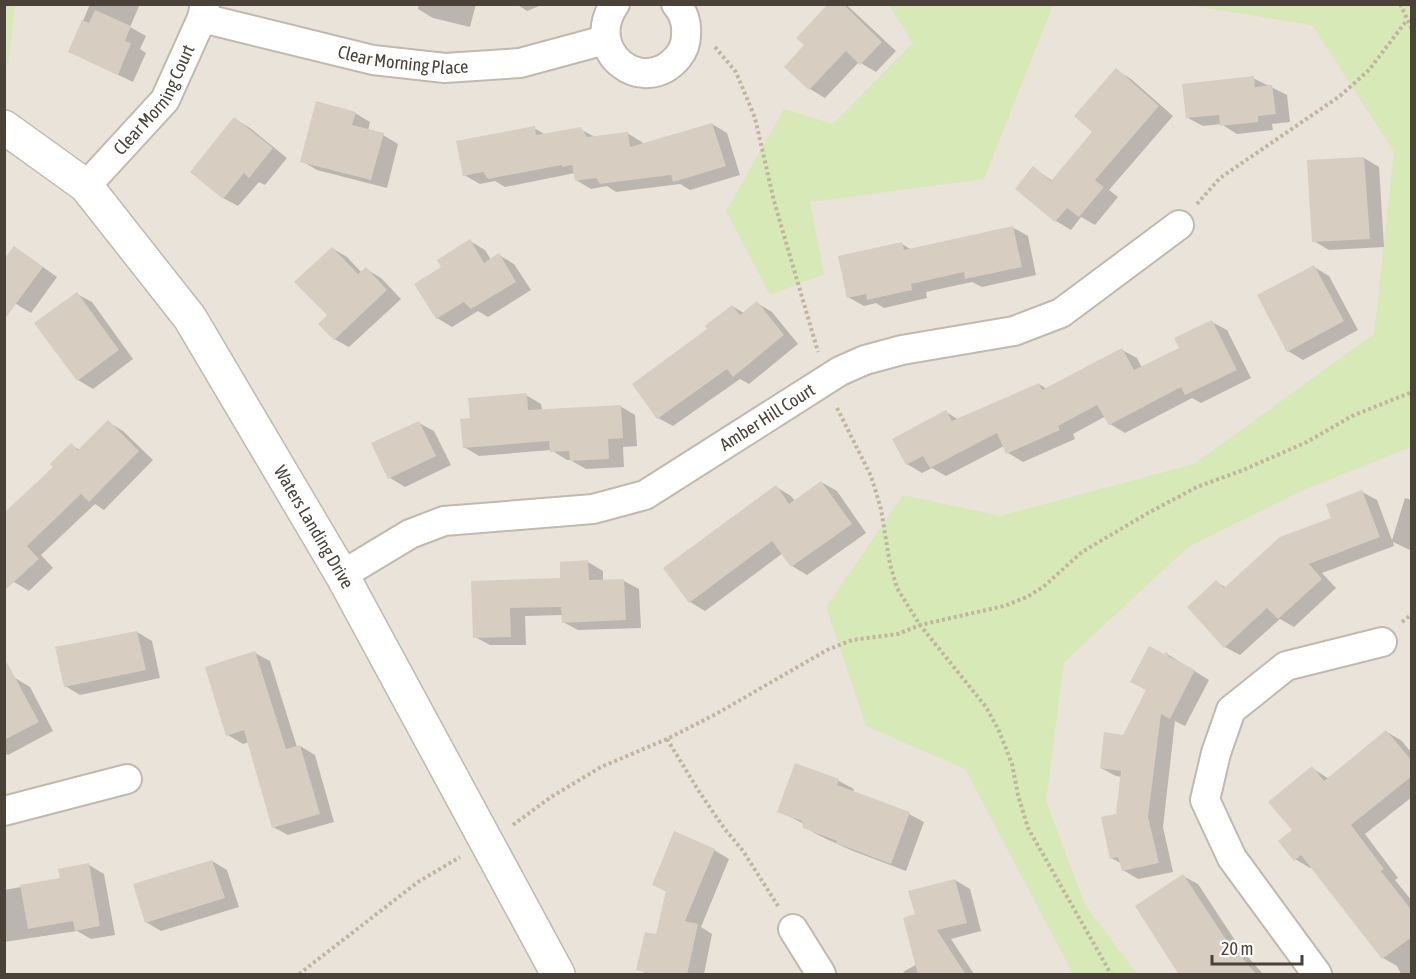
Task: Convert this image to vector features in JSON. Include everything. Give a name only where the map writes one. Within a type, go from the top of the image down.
[{"type":"street","points":[[615,4],[606,22],[605,40],[615,59],[632,71],[646,73],[672,64],[682,52],[686,40],[684,18],[676,4]]},
{"type":"street","name":"Clear Morning Place","points":[[204,11],[373,60],[445,68],[520,63],[605,40]]},
{"type":"street","name":"Clear Morning Court","points":[[86,186],[165,100],[204,11]]},
{"type":"street","name":"Waters Landing Drive","points":[[4,127],[86,186],[190,318],[342,575],[558,975]]},
{"type":"street","name":"Amber Hill Court","points":[[342,575],[410,534],[444,521],[593,509],[645,495],[840,371],[865,360],[902,350],[1014,331],[1061,313],[1179,225]]},
{"type":"street","points":[[1317,975],[1232,858],[1205,800],[1216,753],[1231,710],[1286,666],[1382,642]]},
{"type":"street","points":[[4,811],[128,779]]},
{"type":"street","points":[[793,929],[821,975]]},
{"type":"path","points":[[1400,4],[1412,29]]},
{"type":"path","points":[[1179,225],[1220,178],[1340,96],[1369,70],[1407,20]]},
{"type":"path","points":[[710,39],[736,72],[755,118],[774,201],[820,359]]},
{"type":"path","points":[[299,975],[418,882],[601,767],[716,714],[826,650],[852,640],[898,634],[920,625],[1004,606],[1027,597],[1043,587],[1082,552],[1158,508],[1197,488],[1307,442],[1352,416],[1412,392]]},
{"type":"path","points":[[835,404],[871,476],[881,509],[888,555],[897,588],[920,625],[986,707],[999,731],[1012,764],[1028,828],[1111,975]]},
{"type":"path","points":[[666,739],[793,929]]},
{"type":"shaded area","points":[[5,5],[1411,5],[1411,974],[5,974]]},
{"type":"green space","points":[[5,4],[15,5],[8,65],[5,63]]},
{"type":"green space","points":[[889,5],[1053,5],[984,179],[810,202],[824,274],[770,295],[726,211],[784,109],[833,124],[913,43]]},
{"type":"green space","points":[[1187,5],[1411,5],[1411,447],[1303,490],[1188,547],[1064,662],[1046,801],[1085,905],[1137,974],[1073,974],[965,769],[866,726],[826,607],[903,495],[1000,516],[1194,464],[1374,334],[1394,152],[1312,25]]},
{"type":"building","points":[[828,4],[843,4],[882,42],[860,65],[846,51],[809,90],[784,67],[804,45],[796,38]]},
{"type":"building","points":[[95,10],[131,26],[125,41],[131,43],[118,75],[68,52],[82,20],[89,23]]},
{"type":"building","points":[[1116,68],[1159,106],[1095,180],[1104,187],[1079,217],[1067,208],[1055,222],[1015,189],[1033,166],[1051,181],[1092,132],[1074,116]]},
{"type":"building","points":[[1254,76],[1255,87],[1272,85],[1276,114],[1258,116],[1258,122],[1220,126],[1219,115],[1186,118],[1182,84]]},
{"type":"building","points":[[316,101],[356,112],[352,125],[384,133],[371,180],[300,162]]},
{"type":"building","points":[[234,117],[273,148],[249,178],[244,173],[223,199],[190,172]]},
{"type":"building","points":[[712,123],[726,166],[673,182],[671,175],[600,184],[596,178],[575,181],[572,165],[488,179],[483,172],[463,176],[456,141],[535,126],[536,135],[581,127],[587,137],[628,132],[630,147]]},
{"type":"building","points":[[1364,157],[1370,239],[1312,242],[1307,160]]},
{"type":"building","points":[[1013,226],[1022,267],[965,279],[964,272],[911,284],[912,290],[867,300],[866,294],[847,298],[838,256],[902,242],[904,250]]},
{"type":"building","points":[[470,239],[484,263],[499,253],[516,282],[471,309],[464,302],[436,319],[414,284],[441,267],[437,260]]},
{"type":"building","points":[[14,246],[43,267],[4,320],[4,259]]},
{"type":"building","points":[[332,247],[358,274],[366,267],[387,290],[334,340],[318,324],[327,315],[294,282]]},
{"type":"building","points":[[1314,265],[1344,321],[1287,352],[1257,295]]},
{"type":"building","points":[[77,292],[119,350],[77,381],[34,323]]},
{"type":"building","points":[[757,301],[784,335],[733,377],[727,369],[657,419],[632,384],[707,329],[705,326],[732,305],[740,315]]},
{"type":"building","points":[[1212,320],[1237,370],[1185,395],[1181,387],[1109,425],[1097,405],[1058,426],[1060,430],[1006,454],[997,433],[930,468],[923,456],[906,465],[892,439],[946,410],[952,421],[1039,383],[1042,390],[1122,348],[1134,370],[1179,348],[1174,338]]},
{"type":"building","points":[[527,393],[528,410],[621,405],[623,438],[608,439],[609,459],[570,461],[569,451],[550,452],[549,441],[463,448],[460,419],[470,418],[468,398]]},
{"type":"building","points":[[108,420],[139,451],[89,502],[81,494],[27,546],[39,559],[4,591],[4,513],[53,467],[50,464],[71,443],[78,450]]},
{"type":"building","points":[[419,421],[436,456],[388,479],[371,443]]},
{"type":"building","points":[[821,481],[852,524],[791,567],[772,541],[689,603],[663,568],[776,485],[789,504]]},
{"type":"building","points":[[1362,490],[1380,537],[1309,564],[1322,579],[1278,619],[1267,608],[1224,648],[1187,607],[1216,580],[1224,588],[1280,537],[1331,518],[1326,504]]},
{"type":"building","points":[[588,560],[589,580],[624,579],[626,620],[562,623],[561,607],[510,608],[511,637],[473,638],[471,581],[560,578],[560,562]]},
{"type":"building","points":[[137,631],[146,670],[64,687],[55,647]]},
{"type":"building","points":[[1149,646],[1164,654],[1168,653],[1168,656],[1195,670],[1170,719],[1161,714],[1148,817],[1159,863],[1122,871],[1118,857],[1110,859],[1101,817],[1116,814],[1121,771],[1100,768],[1104,732],[1123,735],[1146,690],[1130,682]]},
{"type":"building","points":[[255,651],[286,749],[300,745],[320,814],[272,828],[244,730],[226,736],[205,667]]},
{"type":"building","points":[[4,657],[39,722],[4,740]]},
{"type":"building","points":[[1386,730],[1412,761],[1412,776],[1351,825],[1384,869],[1381,871],[1412,911],[1412,937],[1382,959],[1301,855],[1294,861],[1278,841],[1292,830],[1268,802],[1312,766],[1324,781]]},
{"type":"building","points":[[795,763],[839,779],[837,785],[910,812],[891,864],[803,828],[802,821],[777,812]]},
{"type":"building","points":[[674,831],[715,849],[685,921],[698,924],[687,975],[656,975],[636,970],[645,932],[656,934],[666,891],[652,885]]},
{"type":"building","points":[[212,860],[225,898],[145,923],[133,884]]},
{"type":"building","points":[[89,863],[100,926],[75,931],[73,921],[28,929],[20,885],[60,878],[58,869]]},
{"type":"building","points":[[1183,874],[1225,938],[1257,975],[1179,975],[1135,906]]},
{"type":"building","points":[[955,879],[967,923],[937,930],[966,975],[918,975],[903,918],[915,914],[908,891]]}]
